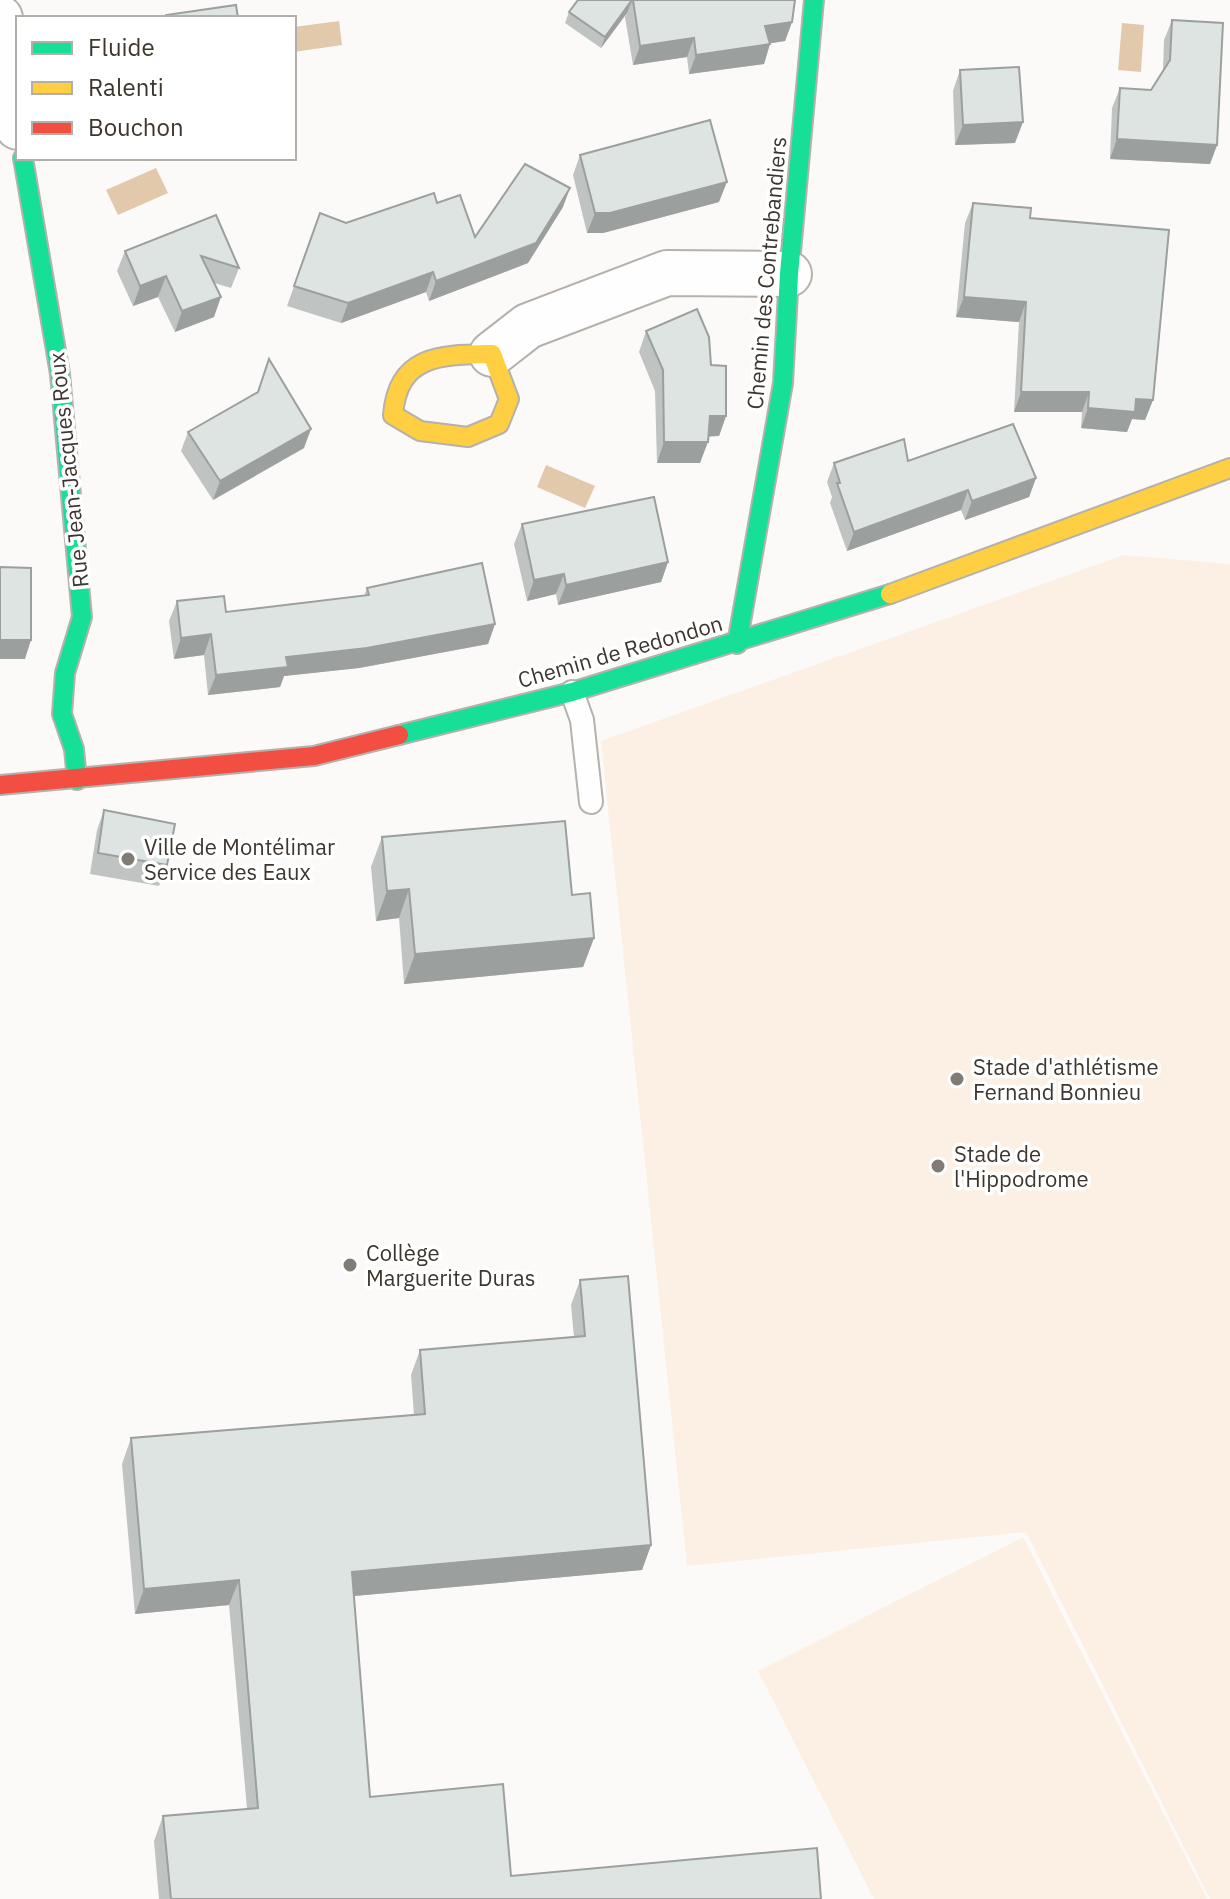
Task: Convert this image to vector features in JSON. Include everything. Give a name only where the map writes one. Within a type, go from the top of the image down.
[{"type":"street","name":"Chemin des Contrebandiers","points":[[737,644],[783,383],[789,274],[814,0]]},
{"type":"street","points":[[0,18],[16,115]]},
{"type":"street","name":"Rue Jean-Jacques Roux","points":[[23,160],[60,374],[82,617],[65,673],[62,714],[74,749],[77,780]]},
{"type":"street","points":[[492,354],[509,399],[499,424],[468,437],[420,431],[393,415],[392,395],[408,368],[445,355],[492,354],[528,326],[667,273],[789,274]]},
{"type":"street","name":"Chemin de Redondon","points":[[0,785],[314,756],[572,692],[737,644],[952,574],[1230,468]]},
{"type":"lane","points":[[572,692],[582,720],[591,802]]},
{"type":"shaded area","points":[[339,21],[342,45],[296,52],[296,27]]},
{"type":"shaded area","points":[[1122,23],[1144,25],[1141,72],[1118,70]]},
{"type":"shaded area","points":[[156,168],[168,193],[118,215],[106,190]]},
{"type":"shaded area","points":[[546,465],[595,486],[585,508],[537,487]]},
{"type":"shaded area","name":"Stade d'athlétisme Fernand Bonnieu","points":[[1124,555],[1230,564],[1230,1899],[1210,1899],[1026,1532],[687,1566],[601,741]]},
{"type":"shaded area","points":[[1023,1537],[1207,1899],[874,1899],[758,1671]]},
{"type":"building","points":[[578,0],[632,0],[605,37],[569,12]]},
{"type":"building","points":[[633,0],[795,0],[792,22],[765,26],[770,44],[696,55],[694,38],[640,46]]},
{"type":"building","points":[[236,5],[238,16],[166,16]]},
{"type":"building","points":[[1172,20],[1223,23],[1217,145],[1117,139],[1120,88],[1151,90],[1170,60]]},
{"type":"building","points":[[1019,67],[1023,122],[963,125],[960,70]]},
{"type":"building","points":[[710,120],[727,182],[610,213],[595,213],[580,155]]},
{"type":"building","points":[[525,164],[570,188],[536,243],[436,281],[433,272],[348,303],[294,286],[320,213],[346,223],[434,193],[437,203],[460,195],[475,237]]},
{"type":"building","points":[[973,203],[1031,208],[1030,218],[1169,230],[1153,400],[1136,399],[1135,412],[1088,408],[1089,392],[1021,392],[1026,302],[964,297]]},
{"type":"building","points":[[216,215],[239,268],[201,256],[221,297],[182,311],[166,276],[140,286],[125,251]]},
{"type":"building","points":[[697,309],[709,337],[711,365],[726,366],[726,416],[710,416],[708,442],[664,442],[663,370],[646,331]]},
{"type":"building","points":[[269,359],[311,429],[220,481],[188,432],[258,392]]},
{"type":"building","points":[[1013,424],[1036,478],[972,501],[968,490],[854,532],[837,483],[840,483],[834,463],[904,439],[908,461]]},
{"type":"building","points":[[654,497],[668,562],[566,585],[564,574],[534,580],[522,524]]},
{"type":"building","points":[[482,563],[495,624],[367,648],[286,657],[288,667],[216,675],[211,634],[181,638],[177,601],[224,596],[226,612],[369,595],[367,588]]},
{"type":"building","points":[[0,567],[31,568],[31,640],[0,640]]},
{"type":"building","points":[[104,810],[175,824],[167,865],[98,853]]},
{"type":"building","points":[[565,821],[572,895],[590,893],[594,938],[415,954],[409,889],[387,891],[382,837]]},
{"type":"building","points":[[628,1276],[651,1545],[352,1572],[370,1797],[503,1784],[511,1876],[817,1848],[821,1899],[171,1899],[163,1816],[258,1808],[239,1580],[144,1589],[131,1438],[425,1414],[420,1350],[585,1336],[580,1280]]},
{"type":"traffic: fast","points":[[737,644],[783,383],[789,274],[814,0]]},
{"type":"traffic: fast","points":[[23,160],[60,374],[82,617],[65,673],[62,714],[74,749],[77,780]]},
{"type":"traffic: fast","points":[[399,735],[572,692],[890,594]]},
{"type":"traffic: slow","points":[[492,354],[509,399],[499,424],[468,437],[420,431],[393,415],[403,380],[413,369],[440,358],[492,354]]},
{"type":"traffic: slow","points":[[890,594],[1230,468]]},
{"type":"traffic: jam","points":[[0,785],[314,756],[399,735]]},
{"type":"place","name":"Ville de Montélimar Service des Eaux","points":[[128,859]]},
{"type":"place","name":"Stade d'athlétisme Fernand Bonnieu","points":[[957,1079]]},
{"type":"place","name":"Stade de l'Hippodrome","points":[[938,1166]]},
{"type":"place","name":"Collège Marguerite Duras","points":[[350,1265]]}]
